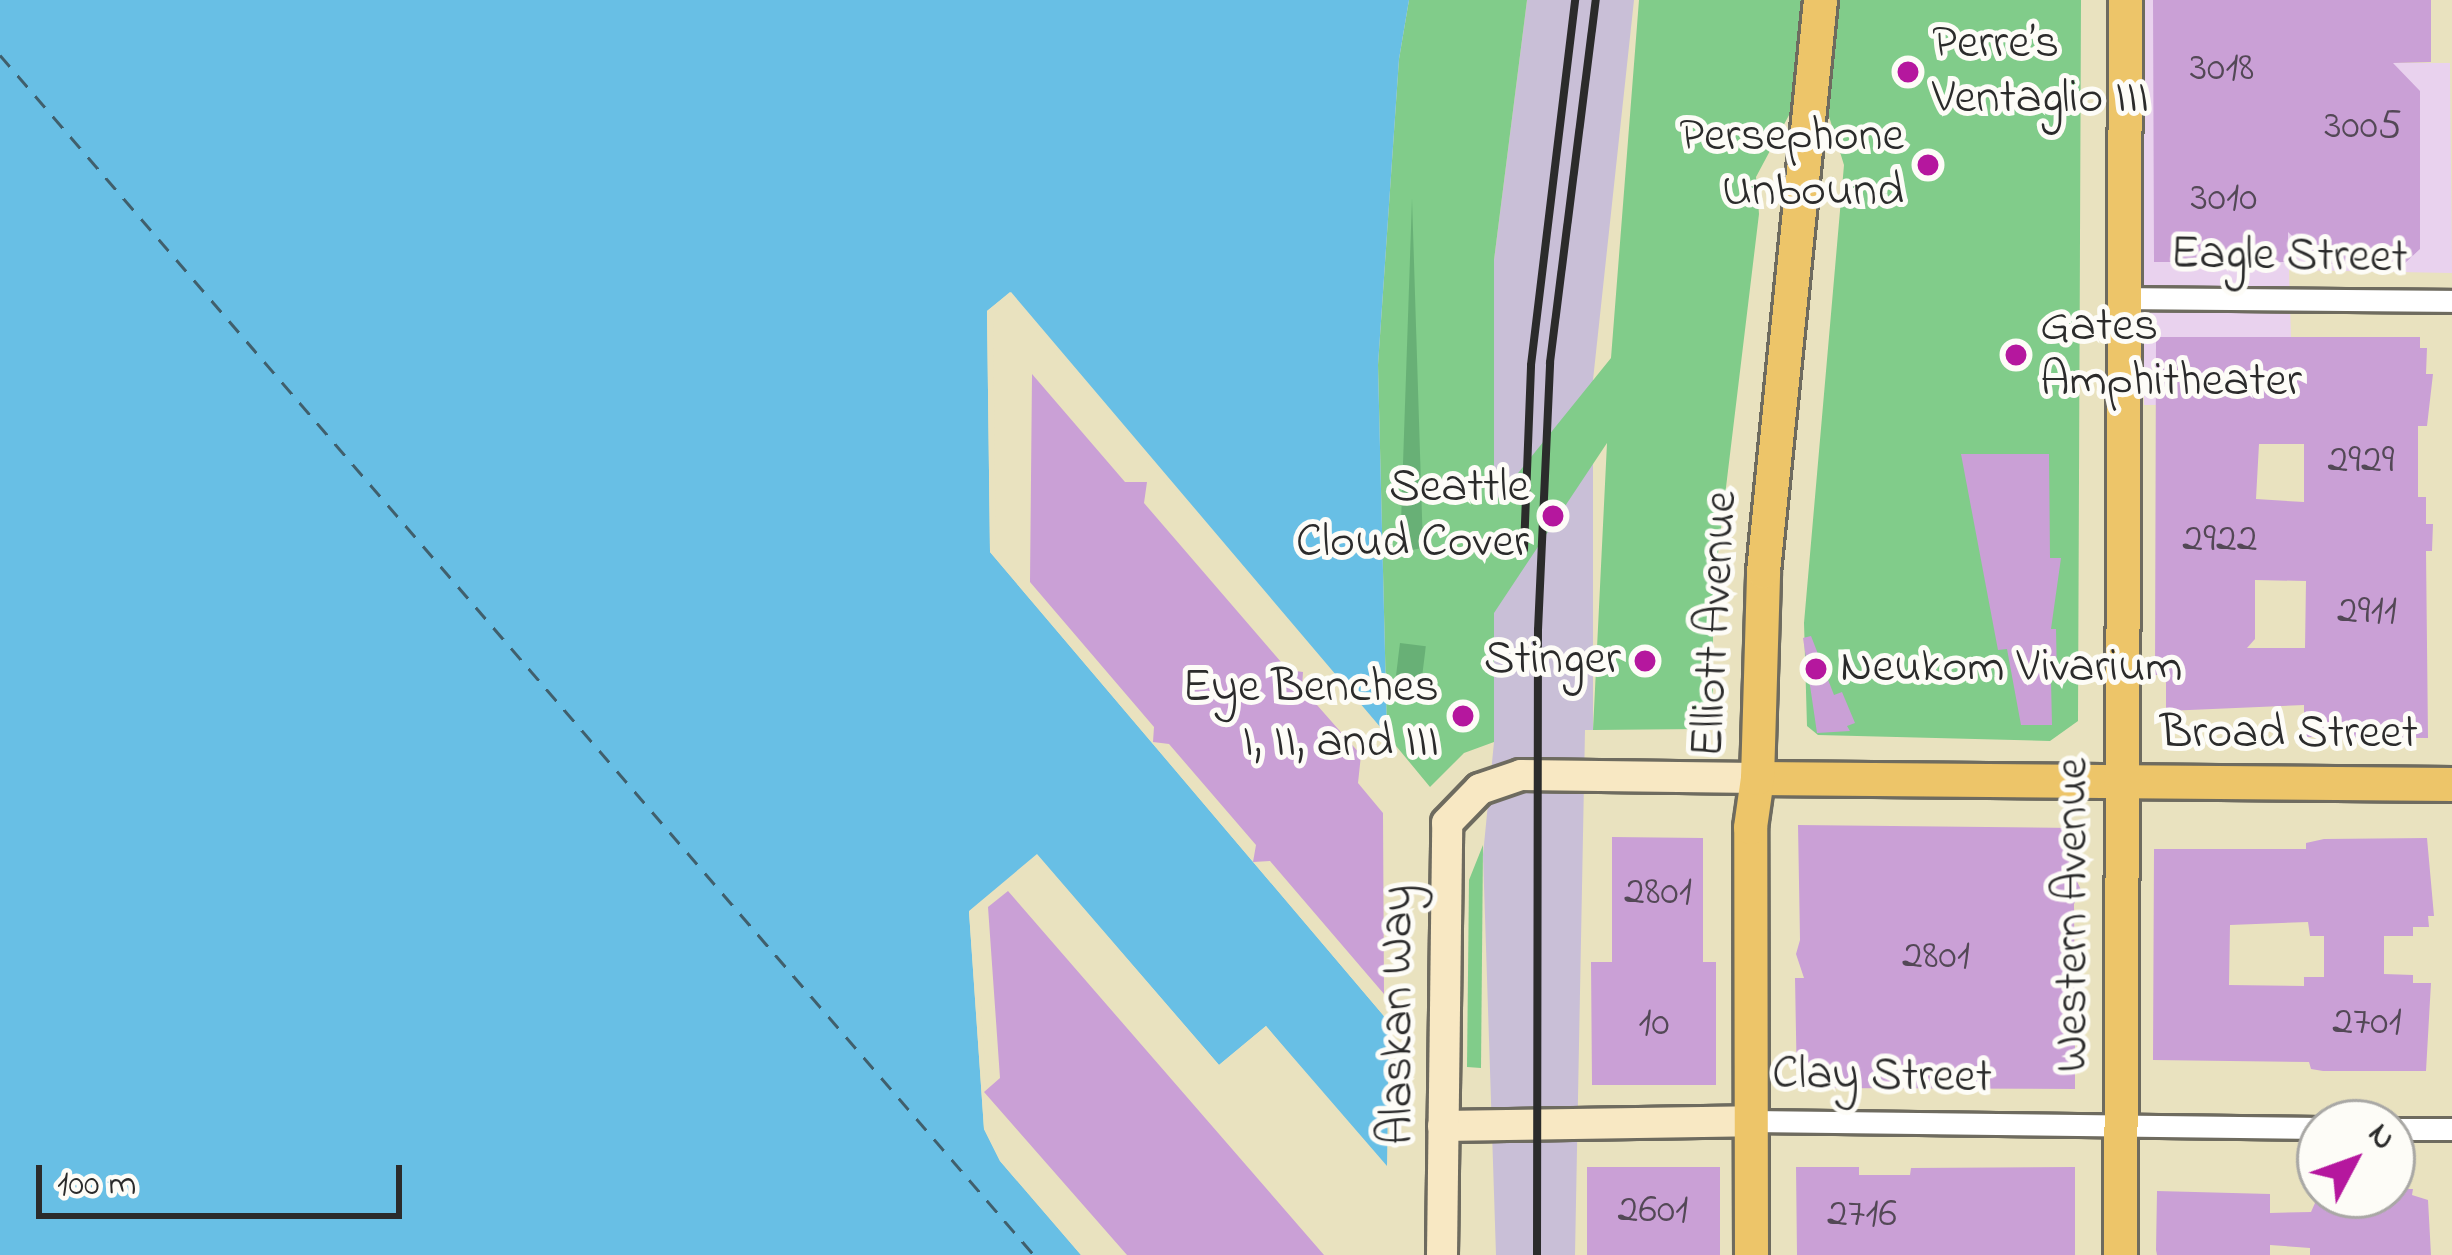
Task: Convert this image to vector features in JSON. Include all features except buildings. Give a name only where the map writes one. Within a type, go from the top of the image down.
[{"type":"main road","name":"Elliott Avenue","points":[[1751,1255],[1750,827],[1757,778],[1763,571],[1820,0]]},
{"type":"main road","name":"Western Avenue","points":[[2120,1255],[2125,0]]},
{"type":"main road","name":"Broad Street","points":[[1480,789],[1521,775],[2452,784]]},
{"type":"main road","name":"Alaskan Way","points":[[1442,1255],[1447,824],[1480,789]]},
{"type":"main road","name":"Clay Street","points":[[1443,1126],[1751,1121]]},
{"type":"street","name":"Eagle Street","points":[[2124,298],[2452,301]]},
{"type":"street","name":"Clay Street","points":[[1751,1121],[2296,1128]]},
{"type":"street","points":[[2416,1129],[2452,1129]]},
{"type":"shaded area","points":[[1527,0],[1634,0],[1593,380],[1593,730],[1585,730],[1575,1255],[1496,1255],[1483,855],[1494,742],[1494,260]]},
{"type":"shaded area","points":[[2143,0],[2296,0],[2296,63],[2450,63],[2452,273],[2289,270],[2293,404],[2144,405]]},
{"type":"green space","points":[[1409,0],[1527,0],[1494,260],[1494,503],[1611,358],[1639,0],[2081,0],[2078,721],[2050,741],[1818,735],[1807,726],[1804,623],[1844,165],[1814,68],[1756,177],[1759,214],[1713,595],[1713,713],[1700,729],[1593,730],[1607,443],[1494,613],[1494,742],[1464,753],[1430,787],[1387,735],[1378,365],[1399,59]]},
{"type":"green space","points":[[1412,199],[1423,548],[1400,552]]},
{"type":"green space","points":[[1400,643],[1426,646],[1419,699],[1394,696]]},
{"type":"green space","points":[[1483,845],[1481,1068],[1467,1067],[1469,880]]},
{"type":"water","points":[[0,0],[1409,0],[1399,59],[1378,365],[1387,735],[1011,292],[987,311],[990,552],[1389,1022],[1387,1166],[1266,1026],[1219,1065],[1037,855],[969,912],[984,1129],[1000,1161],[1081,1255],[0,1255]]},
{"type":"pier","points":[[1010,292],[1387,741],[1009,300],[993,314],[996,550],[1389,1013],[1389,1022],[990,552],[987,311]]},
{"type":"pier","points":[[1037,854],[1219,1065],[1266,1026],[1387,1172],[1265,1034],[1223,1070],[1215,1070],[1036,863],[975,914],[989,1127],[1005,1158],[1087,1255],[1081,1255],[1000,1161],[984,1129],[969,911]]},
{"type":"ferry route","points":[[0,55],[1034,1255]]},
{"type":"railway","points":[[1524,549],[1531,365],[1575,0]]},
{"type":"railway","points":[[1537,1255],[1538,630],[1550,362],[1596,0]]},
{"type":"place","name":"Perre’s Ventaglio III","points":[[1908,72]]},
{"type":"place","name":"Persephone Unbound","points":[[1928,165]]},
{"type":"place","name":"Gates Amphitheater","points":[[2016,355]]},
{"type":"place","name":"Seattle Cloud Cover","points":[[1553,516]]},
{"type":"place","name":"Stinger","points":[[1645,661]]},
{"type":"place","name":"Neukom Vivarium","points":[[1816,669]]},
{"type":"place","name":"Eye Benches I, II, and III","points":[[1463,716]]}]
